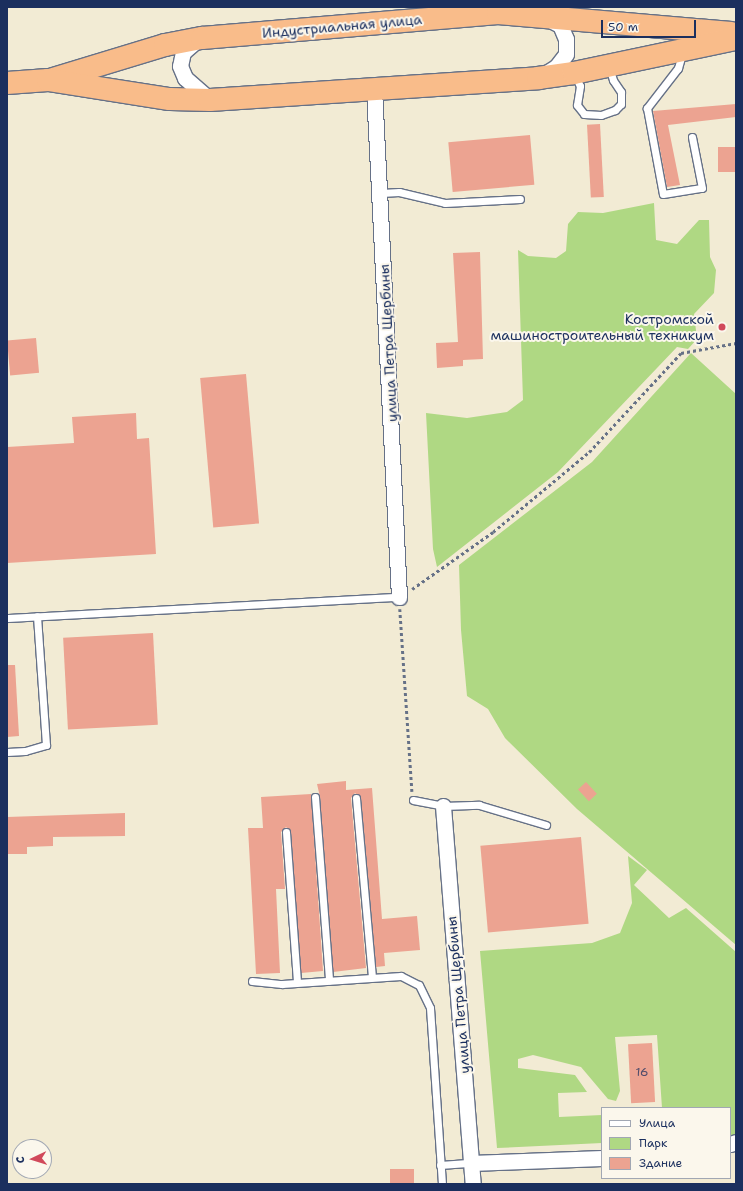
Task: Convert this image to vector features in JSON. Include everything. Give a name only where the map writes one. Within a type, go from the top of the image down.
[{"type":"highway","name":"Индустриальная улица","points":[[7,83],[48,80],[165,45],[202,38],[498,13],[540,15],[736,34]]},
{"type":"highway","name":"Индустриальная улица","points":[[48,80],[170,99],[210,100],[538,78],[574,73],[736,39]]},
{"type":"street","points":[[538,78],[556,67],[566,54],[566,39],[560,25],[540,15]]},
{"type":"street","points":[[202,38],[183,52],[180,66],[185,78],[210,100]]},
{"type":"street","name":"улица Петра Щербины","points":[[374,90],[381,193],[399,597]]},
{"type":"street","name":"улица Петра Щербины","points":[[443,806],[473,1184]]},
{"type":"street","points":[[471,1163],[601,1158]]},
{"type":"lane","points":[[683,50],[678,68],[647,108],[663,194],[702,188],[692,137]]},
{"type":"lane","points":[[574,73],[580,86],[577,105],[584,114],[601,115],[615,110],[621,104],[620,92],[613,80],[609,65]]},
{"type":"lane","points":[[381,193],[399,192],[445,203],[520,199]]},
{"type":"lane","points":[[7,618],[399,597]]},
{"type":"lane","points":[[7,752],[25,751],[46,745],[37,616]]},
{"type":"lane","points":[[314,797],[329,980]]},
{"type":"lane","points":[[356,798],[372,977]]},
{"type":"lane","points":[[413,800],[443,806],[479,804],[546,825]]},
{"type":"lane","points":[[286,832],[297,982]]},
{"type":"lane","points":[[252,981],[297,982],[401,976],[420,985],[430,1008],[442,1184]]},
{"type":"lane","points":[[440,1165],[471,1163]]},
{"type":"path","points":[[413,800],[399,597],[493,532],[542,493],[589,452],[681,353],[736,343]]},
{"type":"green space","points":[[654,203],[656,240],[677,244],[699,220],[709,220],[710,257],[716,270],[714,293],[694,314],[697,339],[688,349],[677,347],[558,472],[437,567],[433,549],[426,413],[467,418],[507,412],[523,400],[518,250],[528,256],[556,258],[566,251],[568,224],[578,212],[603,213]]},
{"type":"green space","points":[[691,353],[736,394],[736,945],[577,809],[505,738],[488,709],[467,696],[461,630],[459,565],[592,462]]},
{"type":"green space","points":[[628,856],[647,870],[634,885],[669,918],[686,908],[736,952],[736,1135],[731,1136],[731,1107],[662,1107],[657,1035],[615,1037],[620,1091],[616,1101],[608,1099],[581,1067],[533,1055],[518,1059],[518,1068],[575,1075],[587,1092],[558,1093],[559,1117],[601,1115],[601,1143],[497,1148],[480,951],[592,943],[620,933],[632,903]]},
{"type":"building","points":[[736,104],[736,117],[668,125],[680,185],[667,187],[653,111]]},
{"type":"building","points":[[600,124],[604,197],[591,198],[587,125]]},
{"type":"building","points":[[530,135],[534,185],[453,192],[448,142]]},
{"type":"building","points":[[718,147],[736,147],[736,172],[718,172]]},
{"type":"building","points":[[480,252],[483,359],[463,360],[463,366],[437,368],[436,343],[458,342],[453,253]]},
{"type":"building","points":[[36,338],[39,373],[10,375],[7,341]]},
{"type":"building","points":[[246,374],[259,523],[213,527],[200,378]]},
{"type":"building","points":[[136,413],[137,439],[149,438],[156,554],[7,563],[7,447],[74,443],[72,417]]},
{"type":"building","points":[[153,633],[158,725],[68,730],[63,638]]},
{"type":"building","points":[[7,665],[15,665],[19,736],[7,737]]},
{"type":"building","points":[[346,781],[346,790],[372,788],[382,919],[417,916],[420,950],[384,953],[385,966],[376,967],[361,798],[355,793],[351,798],[366,968],[333,972],[320,797],[317,784]]},
{"type":"building","points":[[586,782],[597,794],[589,801],[578,790]]},
{"type":"building","points":[[311,794],[323,971],[301,973],[291,832],[286,827],[281,832],[285,889],[276,889],[280,973],[256,974],[248,828],[263,828],[261,797]]},
{"type":"building","points":[[125,813],[125,836],[53,837],[53,846],[27,847],[27,854],[7,854],[7,817]]},
{"type":"building","points":[[581,837],[589,924],[488,932],[480,846]]},
{"type":"building","points":[[652,1043],[655,1102],[631,1103],[628,1044]]},
{"type":"building","points":[[390,1169],[414,1169],[414,1184],[390,1184]]},
{"type":"place","name":"Костромской машиностроительный техникум","points":[[722,327]]}]
